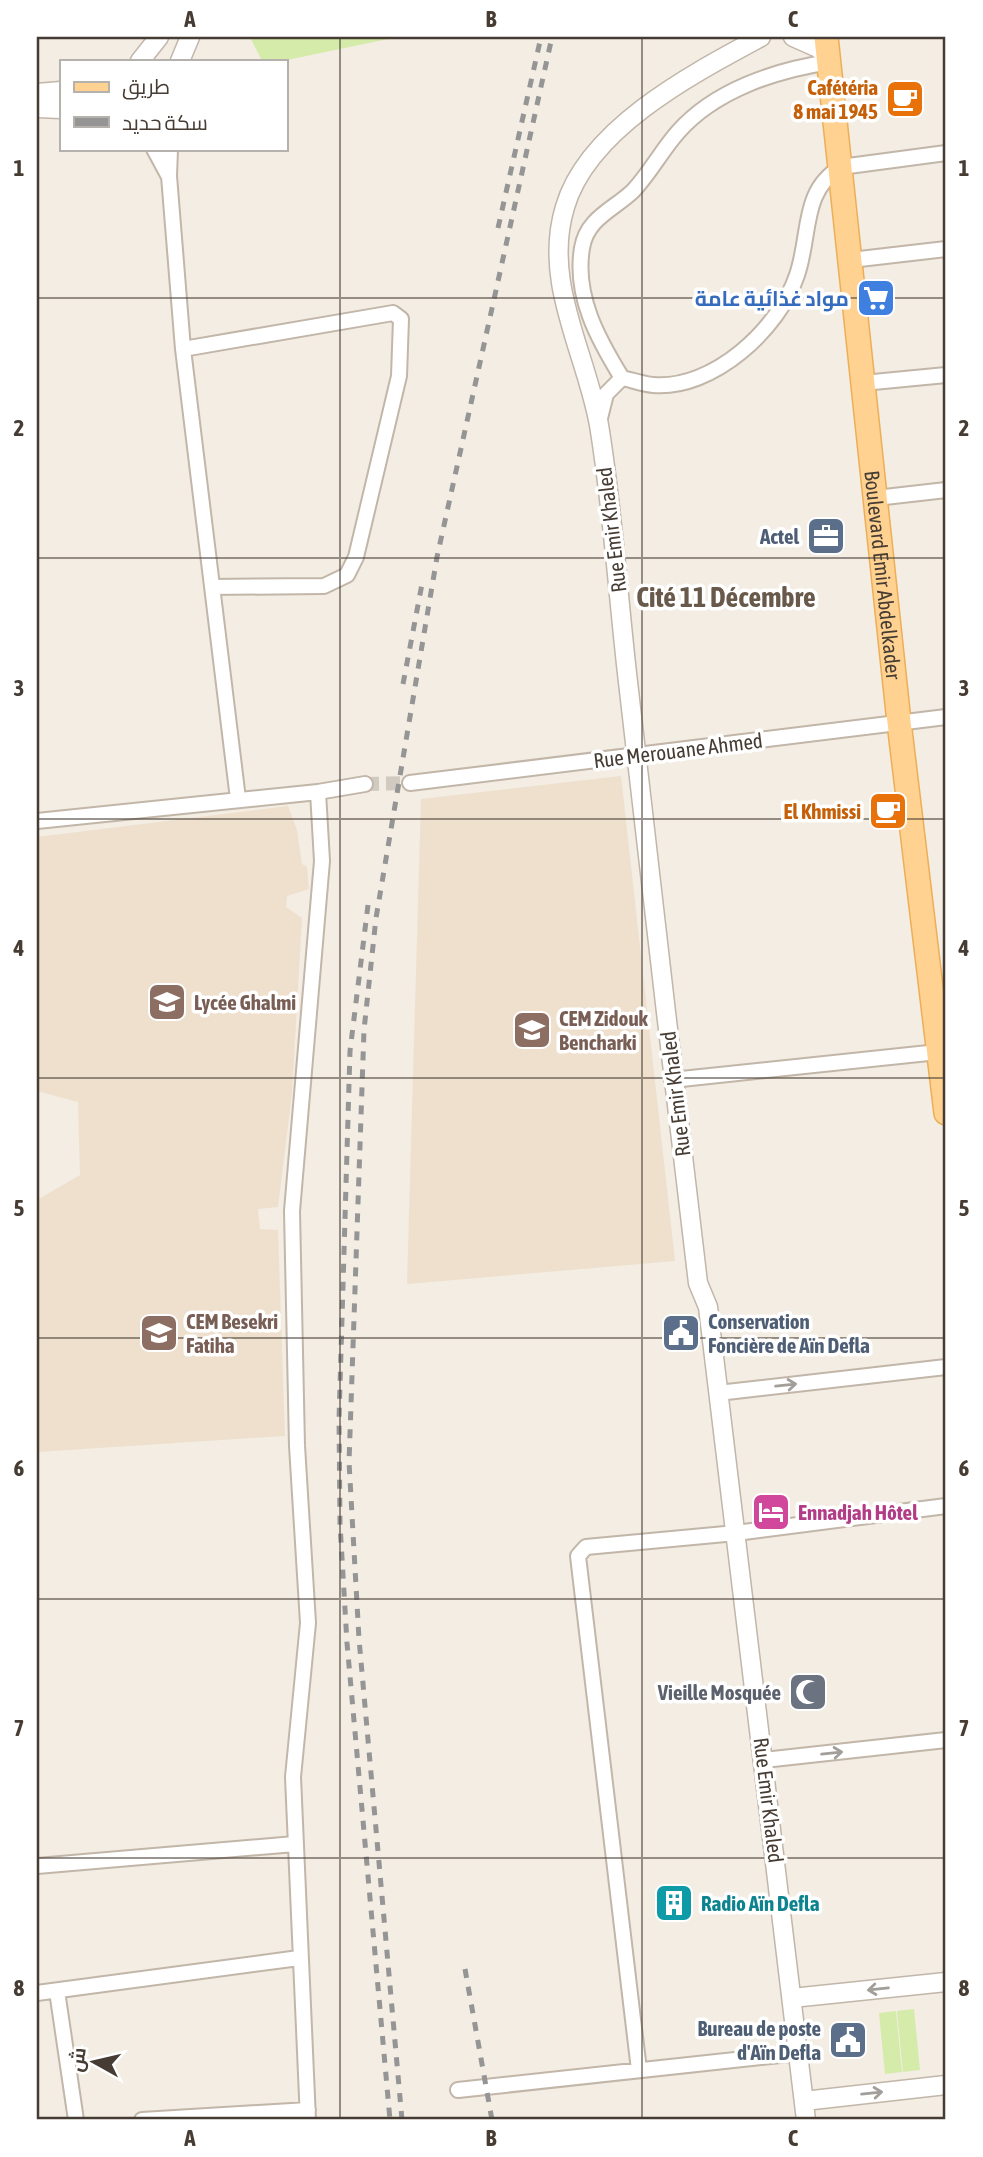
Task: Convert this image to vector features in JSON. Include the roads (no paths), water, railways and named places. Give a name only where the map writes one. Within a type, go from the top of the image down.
[{"type":"main road","name":"Boulevard Emir Abdelkader","points":[[828,52],[900,722],[938,984],[938,1052],[946,1113]]},
{"type":"street","points":[[141,60],[159,37]]},
{"type":"street","points":[[180,60],[190,37]]},
{"type":"street","name":"Rue Emir Khaled","points":[[761,37],[676,85],[614,133],[577,181],[565,204],[557,258],[562,291],[598,423],[673,1080],[698,1283],[708,1307],[806,2120]]},
{"type":"street","points":[[793,37],[828,52]]},
{"type":"street","points":[[828,52],[727,94],[701,108],[678,132],[634,189],[590,227],[581,259],[584,297],[600,343],[622,378],[654,385],[703,374],[731,361],[760,335],[796,279],[806,247],[816,188],[841,167],[946,153]]},
{"type":"street","points":[[37,93],[60,91]]},
{"type":"street","points":[[37,108],[60,109]]},
{"type":"street","points":[[155,150],[169,176]]},
{"type":"street","points":[[170,150],[169,176],[183,349],[238,799]]},
{"type":"street","points":[[851,260],[946,249]]},
{"type":"street","points":[[183,349],[393,313],[401,319],[399,376],[356,557],[347,575],[324,586],[212,587]]},
{"type":"street","points":[[863,383],[946,375]]},
{"type":"street","points":[[598,423],[606,394],[622,378]]},
{"type":"street","points":[[876,498],[946,490]]},
{"type":"street","name":"Rue Merouane Ahmed","points":[[410,783],[946,717]]},
{"type":"street","points":[[37,821],[318,792],[365,784]]},
{"type":"street","points":[[145,2120],[308,2115],[295,1844],[295,1741],[308,1623],[297,1446],[292,1211],[322,861],[318,792]]},
{"type":"street","points":[[673,1080],[938,1052]]},
{"type":"street","points":[[718,1393],[946,1367]]},
{"type":"street","points":[[639,2070],[578,1556],[586,1547],[736,1533],[946,1506]]},
{"type":"street","points":[[764,1760],[946,1740]]},
{"type":"street","points":[[37,1866],[295,1844]]},
{"type":"street","points":[[37,1993],[299,1958]]},
{"type":"street","points":[[792,1998],[946,1982]]},
{"type":"street","points":[[57,1991],[76,2120]]},
{"type":"street","points":[[458,2090],[799,2053]]},
{"type":"street","points":[[804,2101],[946,2085]]},
{"type":"tunnel","points":[[365,784],[410,783]]},
{"type":"railway","points":[[498,228],[541,37]]},
{"type":"railway","points":[[402,2120],[359,1639],[349,1462],[364,1030],[376,918],[437,557],[552,37]]},
{"type":"railway","points":[[403,684],[422,584]]},
{"type":"railway","points":[[368,905],[350,1051],[339,1419],[340,1524],[347,1643],[390,2120]]},
{"type":"railway","points":[[465,1969],[492,2120]]},
{"type":"place","name":"Cafétéria 8 mai 1945","points":[[905,99]]},
{"type":"place","name":"مواد غذائية عامة","points":[[876,298]]},
{"type":"place","name":"Actel","points":[[826,536]]},
{"type":"place","name":"El Khmissi","points":[[888,811]]},
{"type":"place","name":"Lycée Ghalmi","points":[[167,1002]]},
{"type":"place","name":"CEM Zidouk Bencharki","points":[[532,1030]]},
{"type":"place","name":"CEM Besekri Fatiha","points":[[159,1333]]},
{"type":"place","name":"Conservation Foncière de Aïn Defla","points":[[681,1333]]},
{"type":"place","name":"Ennadjah Hôtel","points":[[771,1512]]},
{"type":"place","name":"Vieille Mosquée","points":[[808,1692]]},
{"type":"place","name":"Radio Aïn Defla","points":[[674,1903]]},
{"type":"place","name":"Bureau de poste d'Aïn Defla","points":[[848,2040]]},
{"type":"district","name":"Cité 11 Décembre","points":[[726,597]]}]
